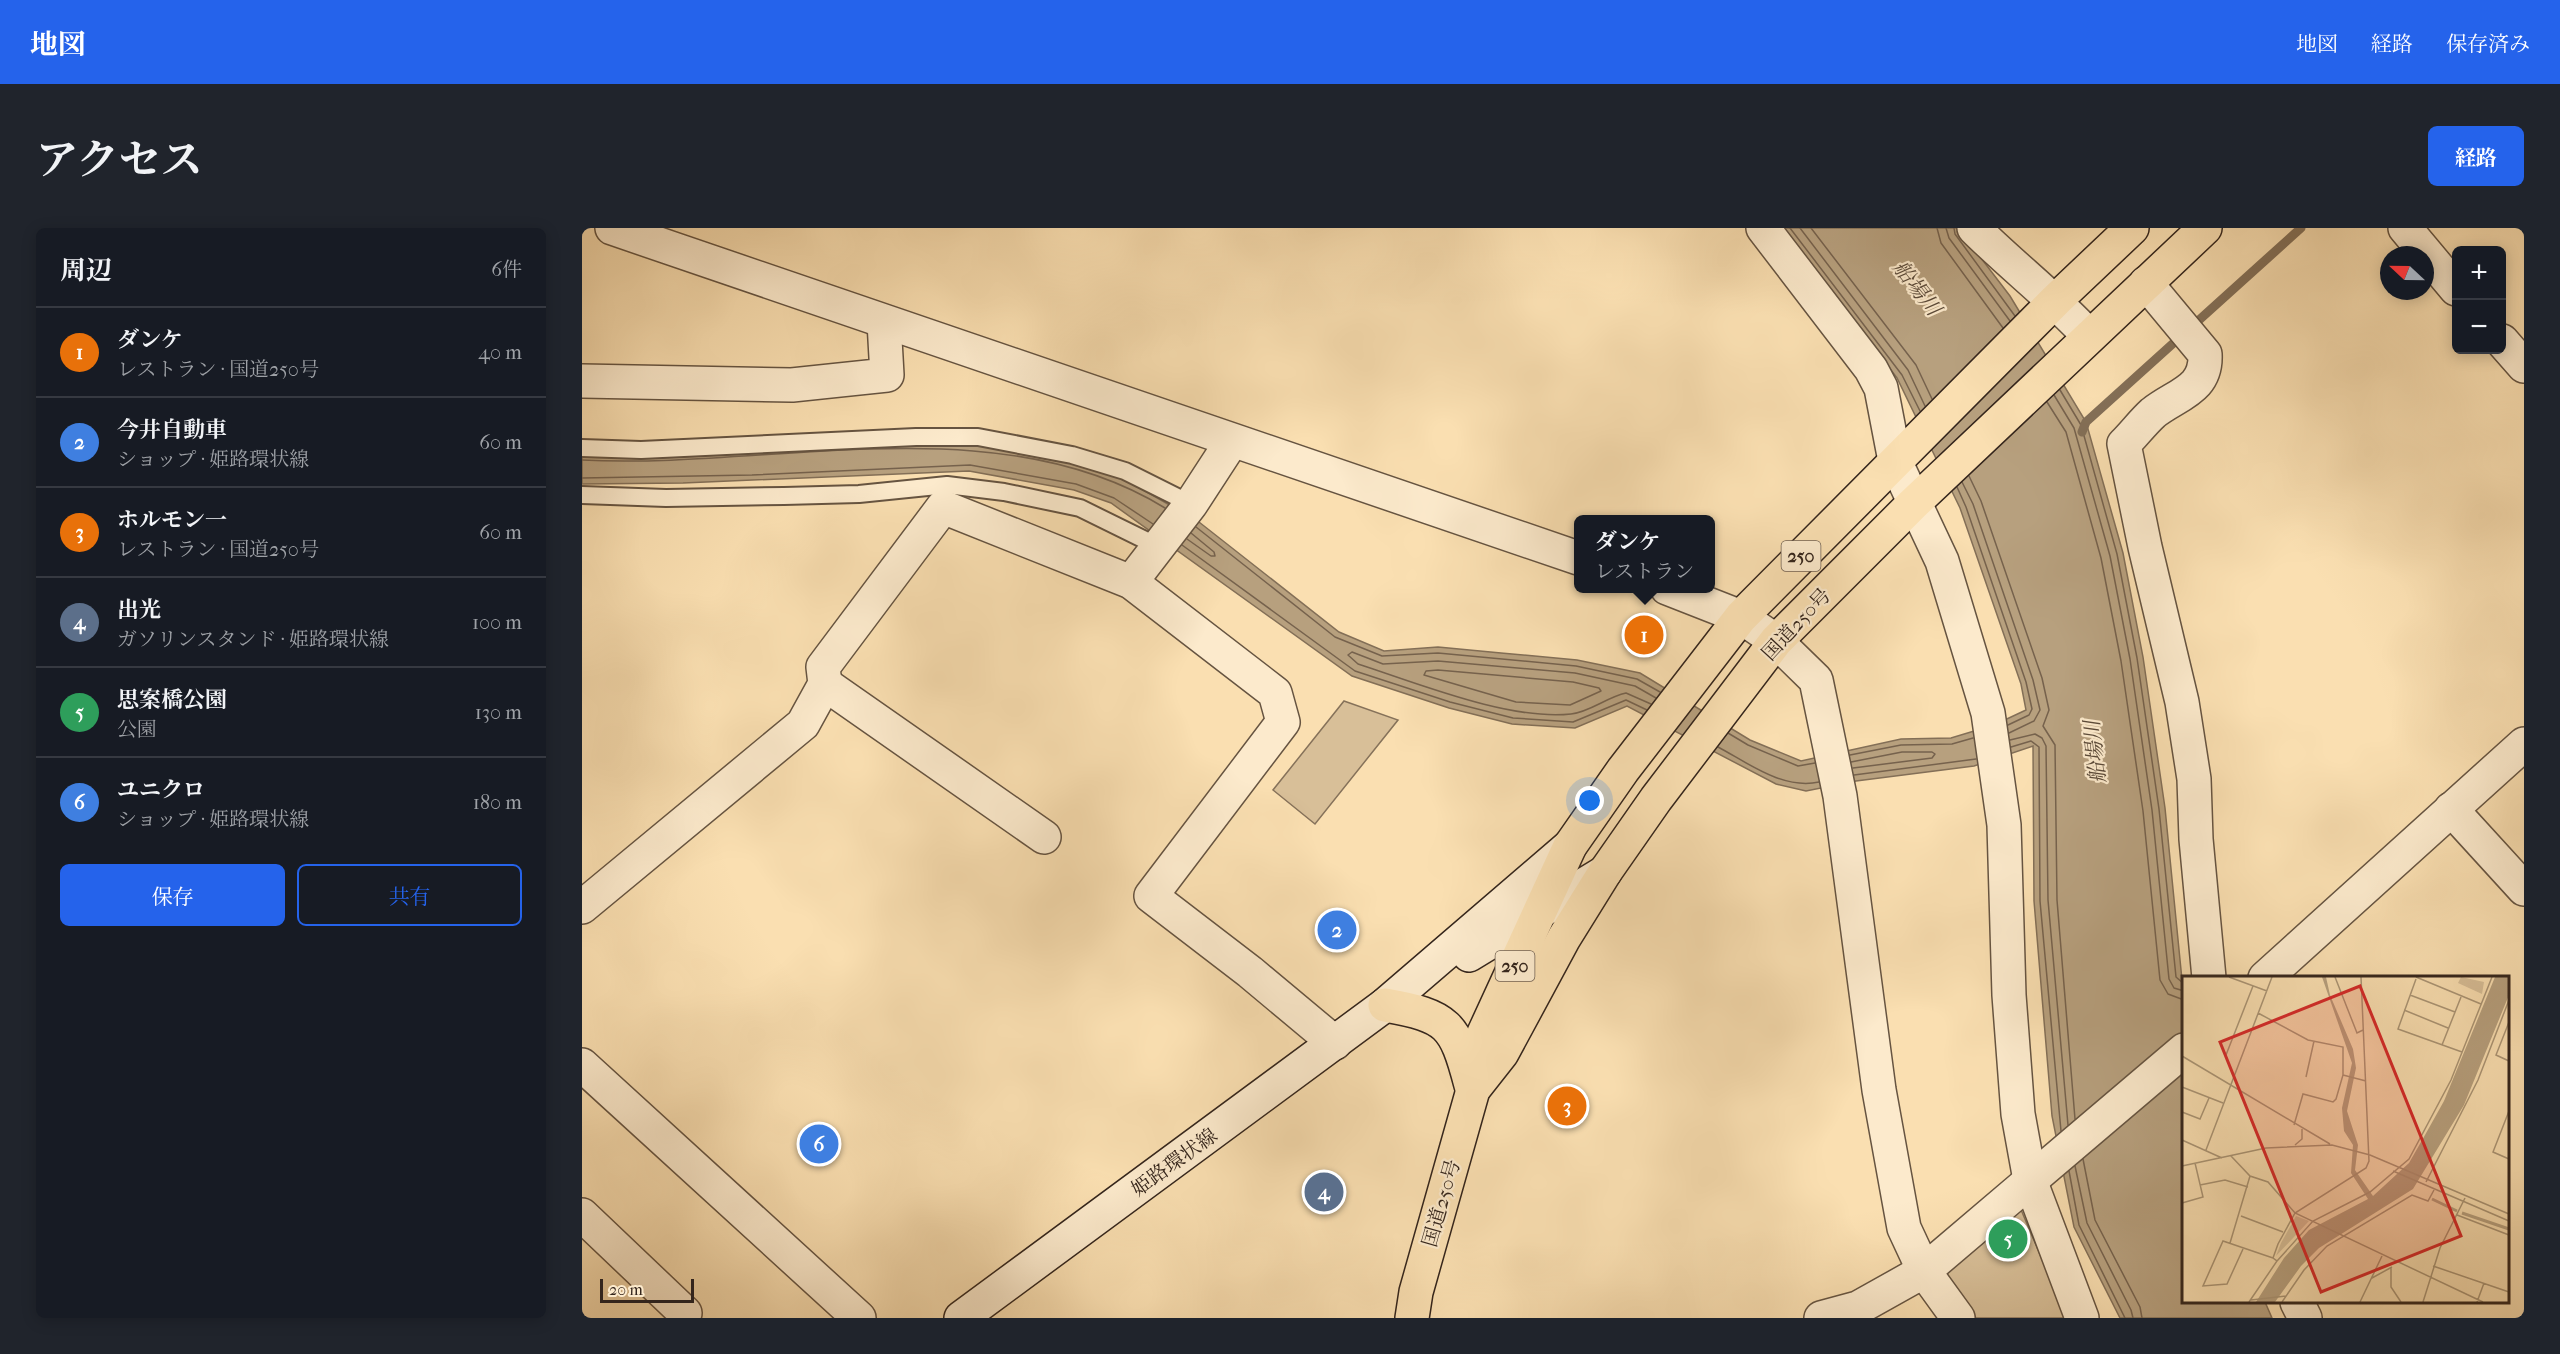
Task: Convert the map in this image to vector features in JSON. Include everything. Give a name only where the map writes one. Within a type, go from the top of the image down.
[{"type":"highway","name":"国道250号","points":[[1412,1318],[1416,1292],[1473,1090],[1484,1033],[1570,846],[1623,770],[1741,617],[1895,460],[2132,228]]},
{"type":"highway","name":"国道250号","points":[[1473,1090],[1502,1053],[1564,938],[1605,872],[1656,799],[1776,641],[1913,504],[2088,336],[2205,228]]},
{"type":"highway","points":[[1385,1005],[1424,1012],[1450,1028],[1461,1047],[1473,1090]]},
{"type":"street","points":[[612,228],[1574,557]]},
{"type":"street","points":[[1763,228],[1871,369],[1881,388],[1895,460],[1913,504],[1942,561],[1988,713],[1998,769],[2004,825],[2009,994],[2016,1078],[2030,1180],[2082,1318]]},
{"type":"street","points":[[1974,228],[2007,261],[2056,300],[2088,336]]},
{"type":"street","points":[[2405,228],[2452,283]]},
{"type":"street","points":[[2146,283],[2205,354],[2206,369],[2197,384],[2152,414],[2124,444],[2145,547],[2182,702],[2194,779],[2196,838],[2209,976]]},
{"type":"street","points":[[582,381],[792,384],[887,375],[884,322]]},
{"type":"street","points":[[2506,346],[2524,366]]},
{"type":"street","points":[[1131,582],[1191,504],[1232,441]]},
{"type":"street","points":[[582,907],[803,724],[825,684],[823,667],[943,507],[1131,582],[1275,693],[1283,722],[1151,896],[1250,972],[1335,1043]]},
{"type":"street","points":[[1680,593],[1741,617],[1776,641],[1816,680],[1840,796],[1879,1090],[1904,1228],[1924,1271],[1958,1318]]},
{"type":"street","points":[[825,684],[1044,837]]},
{"type":"street","points":[[2267,976],[2524,744]]},
{"type":"street","points":[[2451,809],[2524,889]]},
{"type":"street","name":"姫路環状線","points":[[961,1318],[1385,1005],[1570,846]]},
{"type":"street","name":"姫路環状線","points":[[1385,1005],[1605,872]]},
{"type":"street","points":[[1821,1318],[1857,1308],[1924,1271],[2182,1052]]},
{"type":"street","points":[[582,1065],[859,1318]]},
{"type":"street","points":[[582,1215],[685,1313]]},
{"type":"street","points":[[2298,1303],[2306,1318]]},
{"type":"lane","points":[[582,448],[641,450],[916,437],[978,437],[1072,455],[1125,471],[1191,504]]},
{"type":"lane","points":[[582,495],[859,494],[947,485],[1004,492],[1080,508],[1145,540]]},
{"type":"shaded area","points":[[1344,701],[1398,720],[1315,824],[1273,790]]},
{"type":"shaded area","points":[[2019,1205],[2067,1318],[1976,1318],[1946,1274]]},
{"type":"water","name":"船場川","points":[[1783,228],[1958,228],[2010,296],[2086,422],[2123,553],[2143,657],[2165,808],[2182,980],[2182,1303],[2265,1303],[2272,1318],[2120,1318],[2074,1227],[2052,1116],[2034,901],[2033,746],[1974,766],[1856,781],[1806,791],[1776,784],[1627,706],[1575,728],[1512,724],[1449,708],[1352,676],[1111,503],[1074,490],[969,471],[683,483],[582,484],[582,455],[831,445],[986,444],[1078,462],[1119,476],[1199,522],[1339,632],[1384,651],[1438,647],[1577,660],[1640,673],[1750,740],[1801,761],[1901,739],[1951,738],[1994,725],[2026,710],[2021,684],[1960,508],[1897,378]]},
{"type":"waterway","points":[[2082,432],[2086,422],[2301,228]]},
{"type":"place","name":"ダンケ","points":[[1644,635]]},
{"type":"place","name":"今井自動車","points":[[1337,930]]},
{"type":"place","name":"ホルモン一","points":[[1567,1106]]},
{"type":"place","name":"ユニクロ","points":[[819,1144]]},
{"type":"place","name":"出光","points":[[1324,1192]]},
{"type":"place","name":"思案橋公園","points":[[2008,1239]]}]
